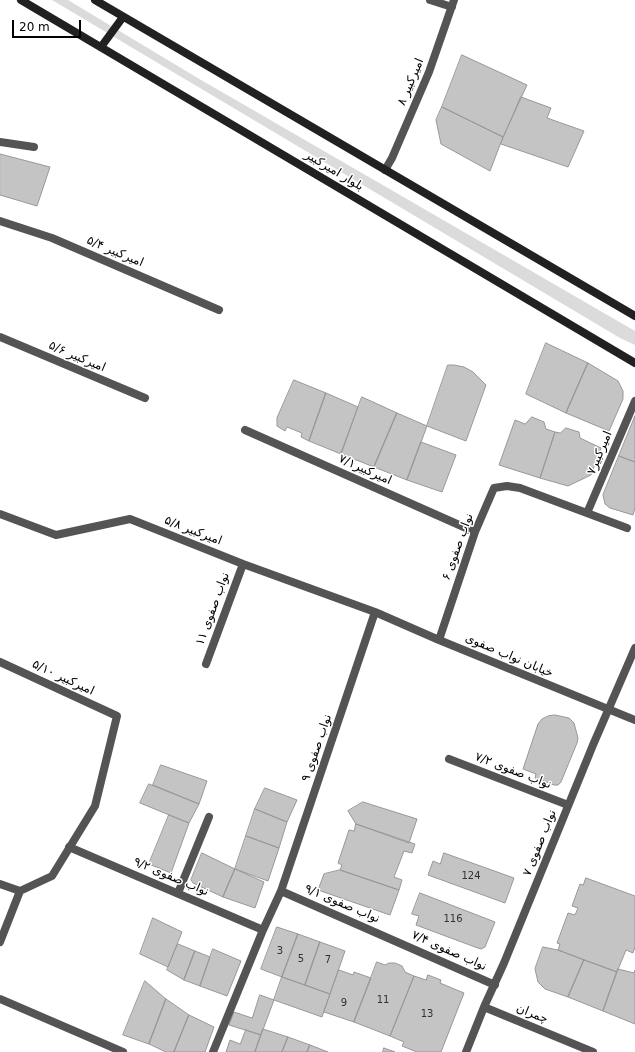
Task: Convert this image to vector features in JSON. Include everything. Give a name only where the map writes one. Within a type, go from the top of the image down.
[{"type":"main road","name":"بلوار امیرکبیر","points":[[21,0],[635,363]]},
{"type":"main road","points":[[95,0],[635,316]]},
{"type":"main road","points":[[101,47],[123,17]]},
{"type":"street","points":[[430,0],[453,3]]},
{"type":"street","name":"امیرکبیر ۸","points":[[385,170],[392,158],[430,72],[453,3]]},
{"type":"street","points":[[0,142],[34,147]]},
{"type":"street","name":"امیرکبیر ۵/۴","points":[[0,221],[52,238],[219,310]]},
{"type":"street","name":"امیرکبیر ۵/۶","points":[[0,337],[145,398]]},
{"type":"street","name":"امیرکبیر۷","points":[[588,514],[635,401]]},
{"type":"street","name":"امیرکبیر۷/۱","points":[[245,430],[475,532]]},
{"type":"street","name":"نواب صفوی ۶","points":[[439,640],[475,532],[494,488],[507,486],[520,488],[588,514]]},
{"type":"street","name":"امیرکبیر ۵/۸","points":[[0,514],[56,534],[130,519],[243,564],[375,612]]},
{"type":"street","points":[[588,514],[627,528]]},
{"type":"street","name":"نواب صفوی ۱۱","points":[[206,664],[243,564]]},
{"type":"street","name":"خیابان نواب صفوی","points":[[375,612],[439,640],[635,720]]},
{"type":"street","name":"نواب صفوی ۹","points":[[213,1052],[263,930],[281,891],[375,612]]},
{"type":"street","name":"نواب صفوی ۷","points":[[495,985],[568,804],[635,648]]},
{"type":"street","name":"امیرکبیر ۵/۱۰","points":[[0,662],[117,716],[95,806],[69,847]]},
{"type":"street","name":"نواب صفوی ۷/۲","points":[[449,759],[568,804]]},
{"type":"street","points":[[178,893],[209,818]]},
{"type":"street","points":[[0,942],[20,891],[52,876],[69,847]]},
{"type":"street","name":"نواب صفوی ۹/۲","points":[[69,847],[263,930]]},
{"type":"street","points":[[0,884],[20,891]]},
{"type":"street","name":"نواب صفوی ۹/۱","points":[[281,891],[393,939]]},
{"type":"street","name":"نواب صفوی ۷/۴","points":[[393,939],[495,985]]},
{"type":"street","points":[[466,1052],[484,1007],[495,985]]},
{"type":"street","points":[[0,999],[123,1052]]},
{"type":"street","name":"چمران","points":[[484,1007],[593,1052]]},
{"type":"shaded area","points":[[52,0],[68,0],[196,77],[635,331],[635,345],[620,338]]},
{"type":"building","points":[[462,55],[527,85],[503,137],[442,107]]},
{"type":"building","points":[[521,97],[551,108],[547,118],[584,131],[568,167],[501,144]]},
{"type":"building","points":[[442,107],[503,137],[490,171],[441,144],[436,120]]},
{"type":"building","points":[[0,154],[50,167],[37,206],[0,195]]},
{"type":"building","points":[[546,343],[588,363],[566,413],[526,394]]},
{"type":"building","points":[[588,363],[618,381],[623,391],[623,399],[609,431],[566,413]]},
{"type":"building","points":[[448,365],[464,367],[473,372],[486,385],[466,441],[427,426]]},
{"type":"building","points":[[294,380],[326,393],[309,441],[301,437],[302,433],[287,427],[285,431],[277,426],[277,418]]},
{"type":"building","points":[[326,393],[358,407],[341,454],[309,441]]},
{"type":"building","points":[[362,397],[397,413],[374,467],[341,454]]},
{"type":"building","points":[[397,413],[427,426],[407,480],[374,467]]},
{"type":"building","points":[[635,416],[635,462],[619,456]]},
{"type":"building","points":[[532,417],[544,422],[546,429],[555,432],[540,478],[499,465],[515,420],[525,424]]},
{"type":"building","points":[[566,428],[579,432],[580,438],[601,448],[591,475],[568,486],[540,478],[555,432],[560,433]]},
{"type":"building","points":[[421,442],[456,455],[442,492],[407,480]]},
{"type":"building","points":[[619,456],[635,462],[635,508],[633,515],[610,508],[605,504],[603,495]]},
{"type":"building","points":[[555,715],[569,718],[574,723],[578,738],[561,782],[558,785],[535,778],[536,774],[523,769],[538,724],[542,719]]},
{"type":"building","points":[[161,765],[207,781],[199,804],[153,785]]},
{"type":"building","points":[[149,784],[199,804],[189,823],[140,803]]},
{"type":"building","points":[[265,788],[297,800],[287,822],[255,809]]},
{"type":"building","points":[[363,802],[417,819],[409,843],[356,824],[348,811]]},
{"type":"building","points":[[255,809],[287,822],[279,848],[246,836]]},
{"type":"building","points":[[169,815],[189,823],[171,873],[149,864]]},
{"type":"building","points":[[356,824],[415,844],[412,853],[404,851],[394,877],[402,880],[399,890],[340,870],[342,865],[338,863],[349,830],[354,831]]},
{"type":"building","points":[[246,836],[279,848],[268,881],[235,869]]},
{"type":"building","points":[[202,853],[235,869],[223,897],[193,883],[191,880]]},
{"type":"building","points":[[444,853],[514,878],[505,903],[428,875],[433,861],[440,864]]},
{"type":"building","points":[[235,869],[264,882],[255,908],[223,897]]},
{"type":"building","points":[[340,870],[399,890],[390,915],[318,890],[324,874]]},
{"type":"building","points":[[586,878],[635,896],[635,947],[633,953],[626,950],[617,972],[558,950],[560,944],[557,943],[568,913],[575,915],[578,908],[572,906],[580,884],[583,885]]},
{"type":"building","points":[[420,893],[495,922],[485,947],[481,949],[416,925],[419,916],[412,914]]},
{"type":"building","points":[[153,918],[182,932],[168,967],[140,954]]},
{"type":"building","points":[[277,927],[298,934],[282,977],[261,969]]},
{"type":"building","points":[[298,934],[320,942],[305,985],[282,977]]},
{"type":"building","points":[[320,942],[345,951],[330,994],[305,985]]},
{"type":"building","points":[[178,944],[195,951],[184,980],[167,970]]},
{"type":"building","points":[[543,947],[558,950],[584,960],[568,997],[545,989],[538,982],[535,969]]},
{"type":"building","points":[[213,949],[241,961],[227,996],[200,986]]},
{"type":"building","points":[[195,951],[210,957],[200,986],[184,980]]},
{"type":"building","points":[[584,960],[617,972],[603,1011],[568,997]]},
{"type":"building","points":[[377,962],[385,965],[395,963],[402,966],[405,972],[414,976],[390,1036],[354,1022]]},
{"type":"building","points":[[618,969],[634,973],[635,970],[635,1024],[603,1011]]},
{"type":"building","points":[[339,970],[353,975],[354,972],[371,978],[354,1022],[324,1012]]},
{"type":"building","points":[[428,975],[441,980],[440,983],[464,993],[441,1052],[417,1052],[402,1046],[404,1042],[390,1036],[414,976],[426,980]]},
{"type":"building","points":[[282,977],[330,994],[322,1017],[274,1000]]},
{"type":"building","points":[[145,981],[166,999],[149,1044],[123,1035]]},
{"type":"building","points":[[260,995],[274,1000],[261,1035],[229,1025],[234,1012],[252,1018]]},
{"type":"building","points":[[166,999],[189,1015],[174,1052],[166,1052],[149,1044]]},
{"type":"building","points":[[189,1015],[214,1027],[205,1052],[174,1052]]},
{"type":"building","points":[[263,1029],[288,1037],[282,1052],[255,1052]]},
{"type":"building","points":[[246,1030],[261,1035],[255,1052],[226,1052],[230,1040],[240,1044]]},
{"type":"building","points":[[288,1037],[310,1045],[307,1052],[282,1052]]},
{"type":"building","points":[[310,1045],[328,1052],[307,1052]]},
{"type":"building","points":[[384,1048],[395,1052],[383,1052]]}]
